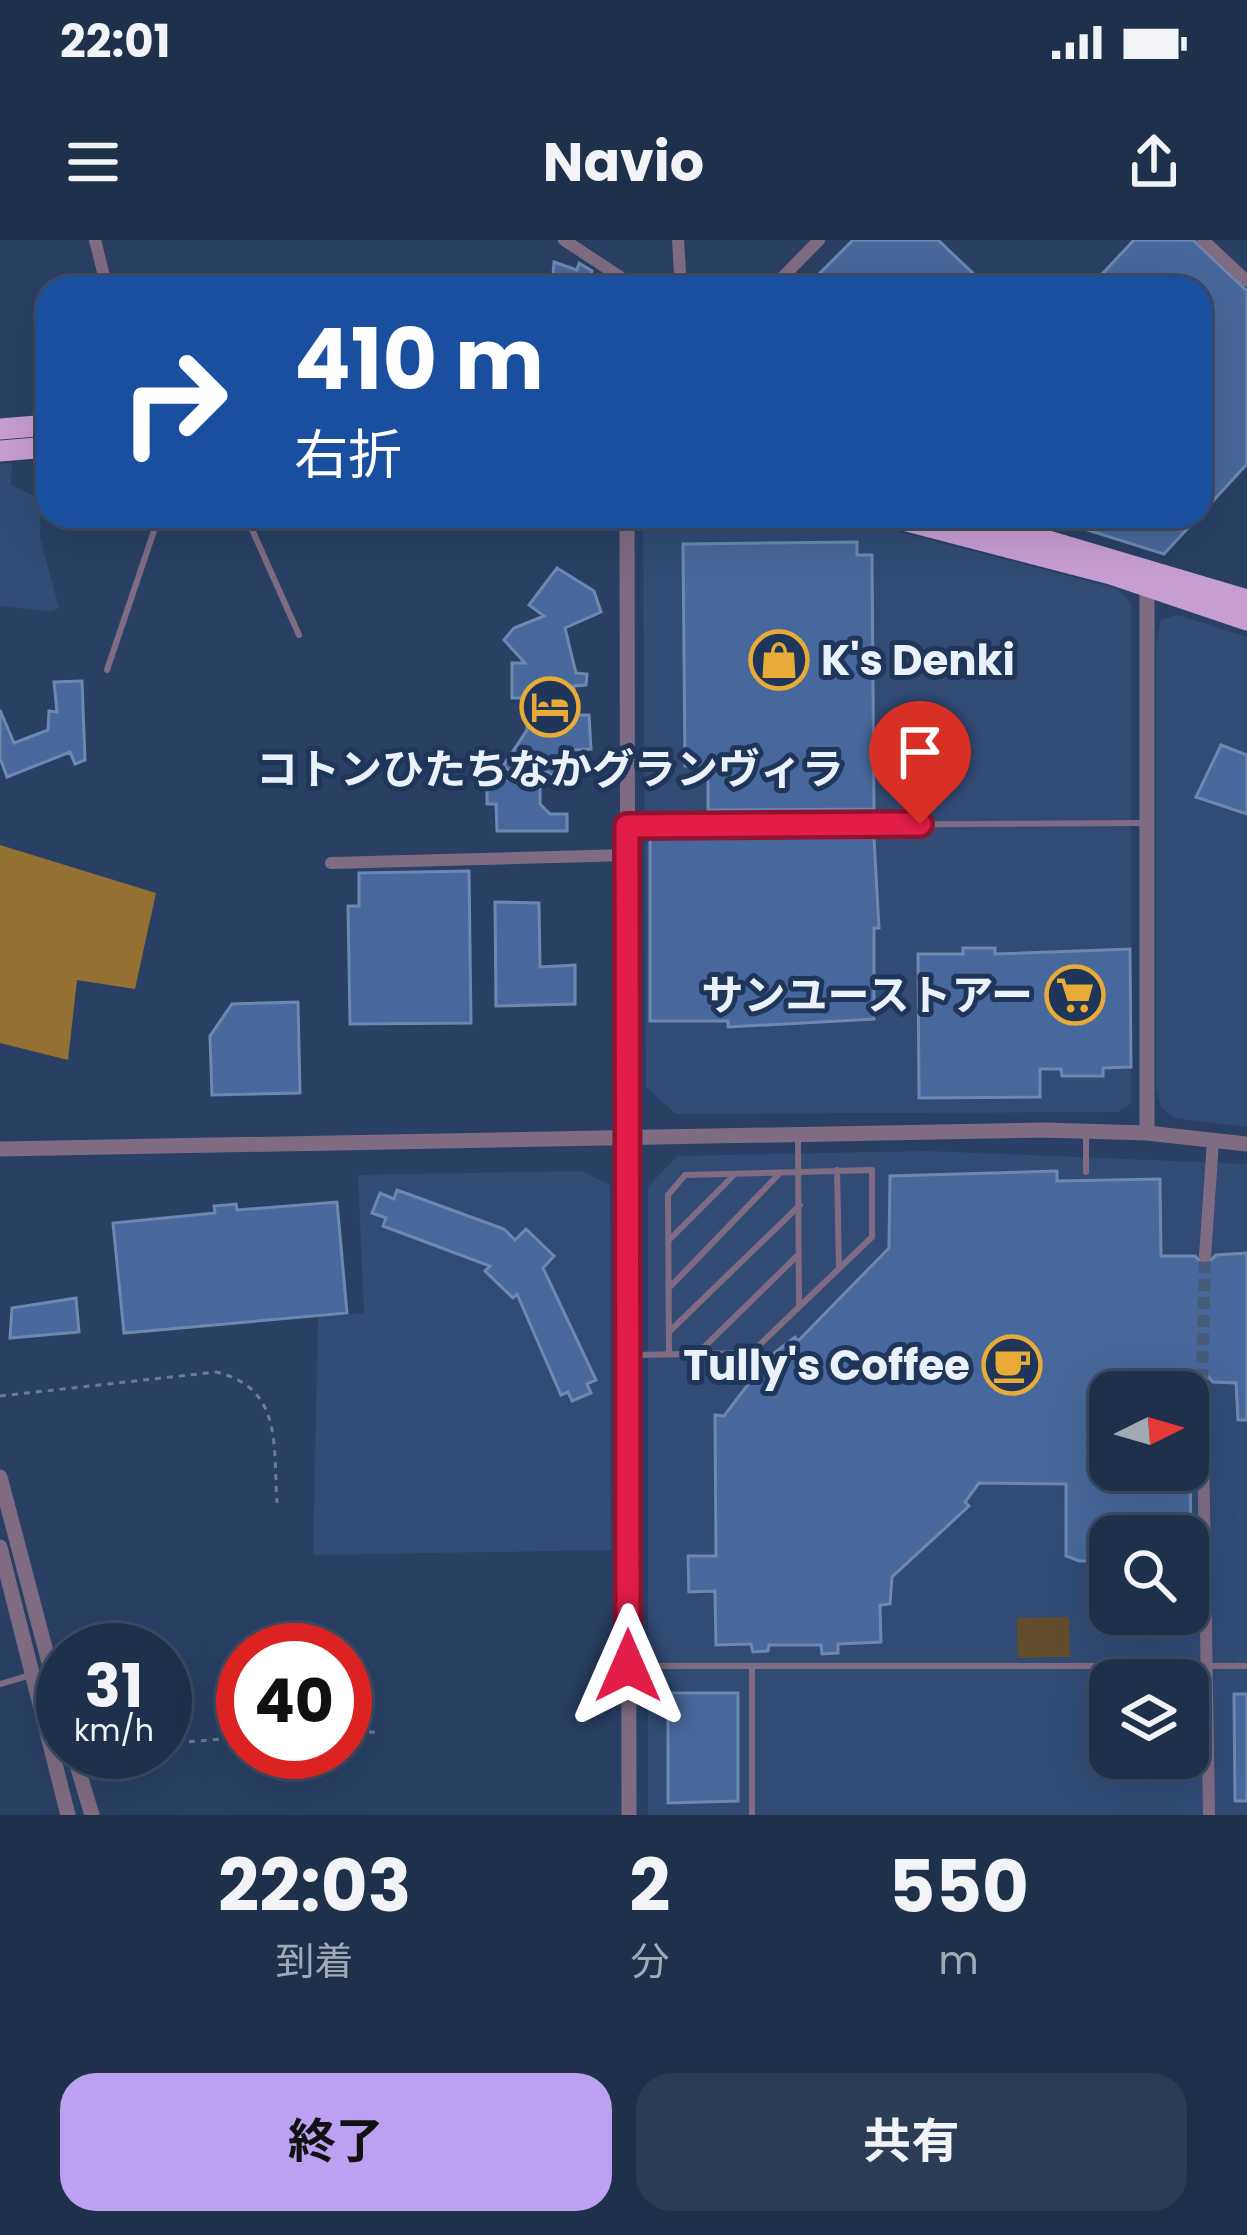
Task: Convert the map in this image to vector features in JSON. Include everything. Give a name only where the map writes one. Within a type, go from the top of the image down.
[{"type":"highway","points":[[0,429],[36,426]]},
{"type":"highway","points":[[0,451],[36,448]]},
{"type":"highway","points":[[933,528],[1148,586],[1247,620]]},
{"type":"highway","points":[[1004,528],[1247,600]]},
{"type":"street","points":[[95,240],[104,276]]},
{"type":"street","points":[[564,240],[617,276]]},
{"type":"street","points":[[677,276],[678,240]]},
{"type":"street","points":[[784,276],[819,240]]},
{"type":"street","points":[[1203,240],[1247,281]]},
{"type":"street","points":[[627,528],[629,1815]]},
{"type":"street","points":[[1147,1133],[1148,586]]},
{"type":"street","points":[[331,862],[627,855]]},
{"type":"street","points":[[0,1149],[1086,1131],[1247,1144]]},
{"type":"street","points":[[1205,1256],[1213,1141]]},
{"type":"street","points":[[0,1477],[38,1623]]},
{"type":"street","points":[[1204,1491],[1208,1659]]},
{"type":"street","points":[[0,1547],[68,1815]]},
{"type":"street","points":[[81,1779],[92,1815]]},
{"type":"street","points":[[1209,1779],[1209,1815]]},
{"type":"lane","points":[[107,670],[155,528]]},
{"type":"lane","points":[[251,528],[299,635]]},
{"type":"lane","points":[[627,826],[1145,824]]},
{"type":"lane","points":[[1086,1131],[1086,1172]]},
{"type":"lane","points":[[798,1133],[800,1307]]},
{"type":"lane","points":[[837,1170],[839,1269]]},
{"type":"lane","points":[[628,1355],[751,1353],[872,1238],[872,1170],[685,1175],[668,1196],[670,1354]]},
{"type":"lane","points":[[669,1288],[783,1171]]},
{"type":"lane","points":[[668,1241],[735,1173]]},
{"type":"lane","points":[[669,1332],[800,1205]]},
{"type":"lane","points":[[697,1354],[801,1252]]},
{"type":"lane","points":[[628,1666],[1089,1666]]},
{"type":"lane","points":[[752,1666],[752,1815]]},
{"type":"lane","points":[[1209,1666],[1247,1666]]},
{"type":"lane","points":[[0,1684],[34,1675]]},
{"type":"path","points":[[0,1396],[216,1372],[244,1379],[261,1396],[267,1413],[278,1503]]},
{"type":"path","points":[[372,1732],[379,1732]]},
{"type":"shaded area","points":[[12,463],[11,485],[36,497],[36,528],[40,528],[59,608],[0,606],[0,464]]},
{"type":"shaded area","points":[[643,528],[885,528],[1118,589],[1131,603],[1131,1104],[1118,1112],[676,1114],[646,1087]]},
{"type":"shaded area","points":[[1177,615],[1247,637],[1247,1127],[1174,1118],[1161,1107],[1156,1087],[1156,644],[1161,620]]},
{"type":"shaded area","points":[[0,845],[156,893],[135,989],[77,980],[68,1060],[0,1043]]},
{"type":"shaded area","points":[[929,1151],[1247,1164],[1247,1815],[648,1815],[648,1187],[677,1156]]},
{"type":"shaded area","points":[[581,1171],[610,1185],[611,1550],[313,1555],[318,1317],[364,1313],[358,1175]]},
{"type":"shaded area","points":[[1069,1617],[1070,1657],[1018,1658],[1017,1618]]},
{"type":"building","points":[[853,240],[938,240],[976,276],[817,276]]},
{"type":"building","points":[[1134,240],[1193,240],[1247,291],[1247,464],[1212,502],[1212,276],[1100,276]]},
{"type":"building","points":[[554,262],[577,270],[579,263],[592,271],[590,276],[553,276]]},
{"type":"building","points":[[1081,528],[1188,528],[1164,554]]},
{"type":"building","name":"K's Denki","points":[[857,542],[857,555],[872,555],[874,809],[708,810],[708,765],[685,766],[683,544]]},
{"type":"building","name":"コトンひたちなかグランヴィラ","points":[[557,568],[594,591],[601,612],[565,628],[576,673],[587,674],[586,685],[574,686],[574,715],[589,715],[591,749],[569,750],[554,775],[546,771],[540,787],[540,804],[550,814],[567,814],[567,831],[497,831],[496,804],[487,804],[487,779],[523,780],[503,766],[527,730],[526,698],[512,698],[512,663],[525,663],[504,640],[514,628],[544,616],[529,605]]},
{"type":"building","points":[[82,681],[85,760],[75,764],[70,752],[7,777],[0,758],[0,710],[14,743],[48,730],[49,711],[57,712],[54,682]]},
{"type":"building","points":[[1221,745],[1247,755],[1247,814],[1196,797]]},
{"type":"building","points":[[650,838],[874,838],[879,928],[874,928],[874,1019],[728,1027],[728,1021],[650,1021]]},
{"type":"building","points":[[469,871],[471,1023],[350,1024],[348,906],[359,906],[359,873]]},
{"type":"building","points":[[495,902],[539,903],[540,967],[575,965],[575,1004],[496,1006]]},
{"type":"building","points":[[963,948],[995,948],[995,954],[1130,949],[1131,1067],[1103,1068],[1103,1076],[1062,1076],[1061,1069],[1040,1069],[1040,1097],[919,1098],[918,954],[963,954]]},
{"type":"building","points":[[298,1002],[300,1093],[212,1095],[210,1036],[232,1004]]},
{"type":"building","points":[[1057,1171],[1057,1181],[1160,1179],[1161,1256],[1195,1256],[1205,1266],[1216,1255],[1247,1253],[1247,1420],[1238,1420],[1236,1383],[1213,1382],[1209,1371],[1089,1371],[1089,1491],[1190,1491],[1191,1515],[1089,1515],[1089,1561],[1079,1561],[1066,1556],[1066,1484],[979,1483],[965,1502],[969,1506],[892,1577],[890,1604],[880,1605],[881,1642],[838,1644],[838,1653],[822,1654],[821,1645],[769,1645],[768,1651],[753,1652],[751,1644],[716,1645],[715,1591],[689,1592],[688,1556],[716,1556],[715,1415],[724,1416],[769,1357],[795,1337],[798,1341],[889,1248],[890,1176]]},
{"type":"building","points":[[397,1190],[504,1229],[515,1240],[526,1229],[554,1256],[543,1268],[596,1380],[587,1384],[591,1393],[572,1401],[568,1392],[561,1395],[517,1294],[513,1298],[485,1271],[490,1266],[383,1226],[386,1218],[372,1213],[380,1193],[394,1199]]},
{"type":"building","points":[[337,1202],[347,1313],[124,1333],[113,1223],[215,1213],[214,1206],[236,1204],[237,1210]]},
{"type":"building","points":[[76,1298],[79,1332],[10,1338],[12,1308]]},
{"type":"building","points":[[668,1693],[738,1693],[738,1801],[668,1803]]},
{"type":"building","points":[[1234,1694],[1247,1694],[1247,1801],[1235,1801]]},
{"type":"tunnel","points":[[1202,1371],[1205,1256]]},
{"type":"place","name":"K's Denki","points":[[779,660]]},
{"type":"place","name":"コトンひたちなかグランヴィラ","points":[[550,707]]},
{"type":"place","name":"サンユーストアー","points":[[1075,995]]},
{"type":"place","name":"Tully's Coffee","points":[[1012,1365]]},
{"type":"route","points":[[628,1666],[627,826],[920,824]]}]
